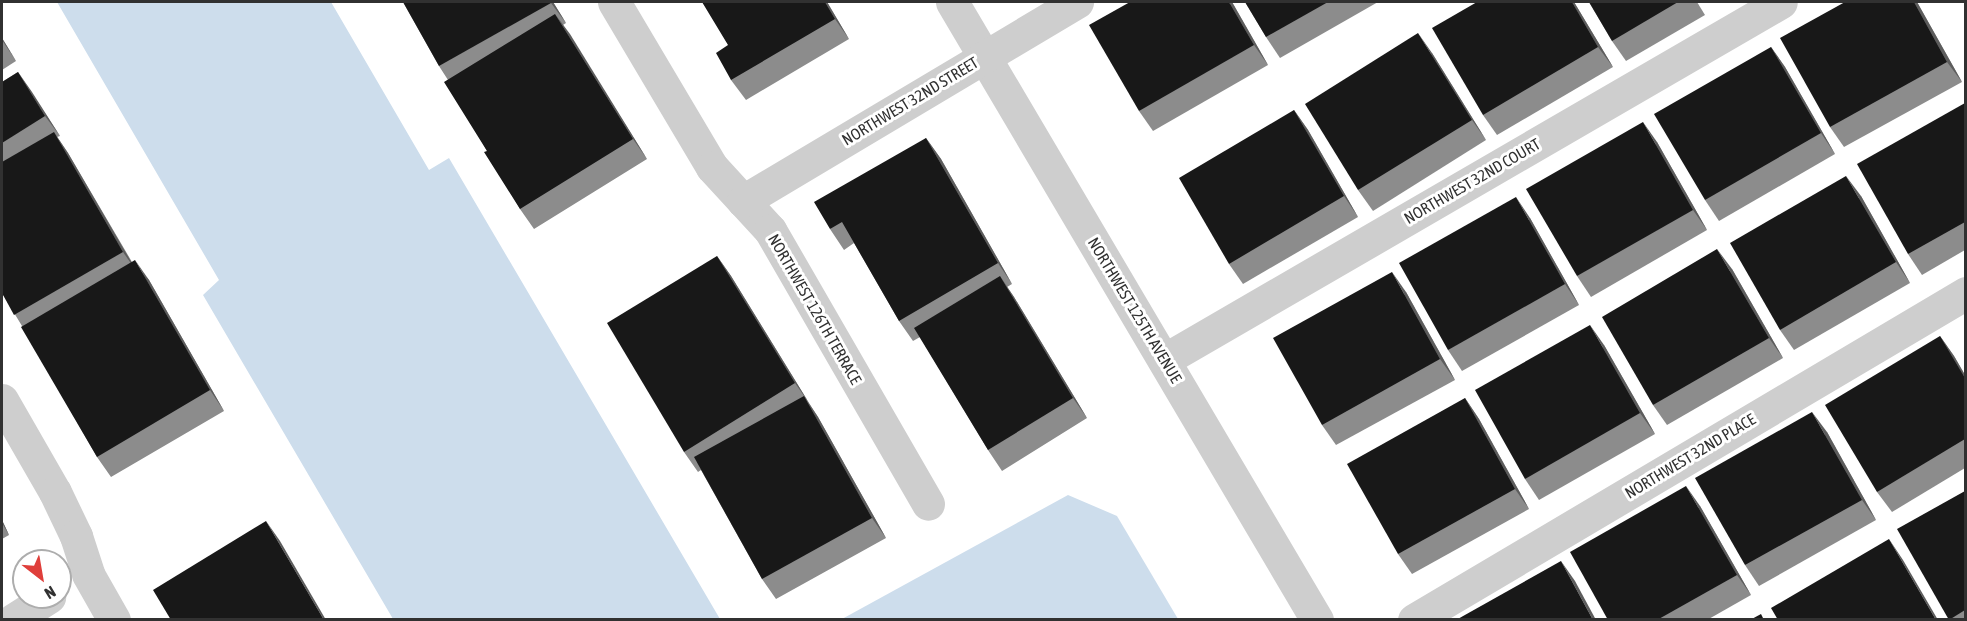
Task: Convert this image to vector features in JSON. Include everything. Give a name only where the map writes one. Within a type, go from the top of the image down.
[{"type":"street","name":"NORTHWEST 126TH TERRACE","points":[[614,2],[712,168],[770,230],[928,504]]},
{"type":"street","name":"NORTHWEST 125TH AVENUE","points":[[952,2],[1317,620]]},
{"type":"street","name":"NORTHWEST 32ND STREET","points":[[743,201],[1077,2]]},
{"type":"street","name":"NORTHWEST 32ND COURT","points":[[1164,360],[1781,2]]},
{"type":"street","name":"NORTHWEST 32ND PLACE","points":[[1414,620],[1965,292]]},
{"type":"street","points":[[2,400],[55,492],[76,536],[87,574],[114,620]]},
{"type":"street","points":[[72,583],[87,574]]},
{"type":"street","points":[[12,620],[30,609]]},
{"type":"water","points":[[57,2],[331,2],[429,170],[449,158],[720,619],[393,619],[203,295],[219,280]]},
{"type":"water","points":[[1068,495],[1117,516],[1178,619],[842,619]]},
{"type":"building","points":[[403,2],[551,2],[551,3],[439,66]]},
{"type":"building","points":[[702,2],[825,2],[835,19],[731,80],[716,53],[728,45]]},
{"type":"building","points":[[1130,2],[1229,2],[1254,45],[1139,111],[1089,25]]},
{"type":"building","points":[[1245,2],[1328,2],[1266,37]]},
{"type":"building","points":[[1477,2],[1572,2],[1598,47],[1483,115],[1432,28]]},
{"type":"building","points":[[1589,2],[1678,2],[1612,41]]},
{"type":"building","points":[[1845,2],[1914,2],[1947,62],[1830,127],[1780,38]]},
{"type":"building","points":[[555,14],[633,139],[520,209],[444,82]]},
{"type":"building","points":[[1418,33],[1472,120],[1358,190],[1305,104]]},
{"type":"building","points":[[1771,47],[1821,133],[1705,200],[1654,114]]},
{"type":"building","points":[[18,72],[45,116],[2,143],[2,82]]},
{"type":"building","points":[[1965,103],[1965,222],[1908,254],[1857,164]]},
{"type":"building","points":[[1294,110],[1344,196],[1229,264],[1179,178]]},
{"type":"building","points":[[1643,122],[1693,210],[1577,276],[1526,189]]},
{"type":"building","points":[[54,132],[123,252],[14,315],[2,293],[2,162]]},
{"type":"building","points":[[926,138],[998,263],[899,321],[842,222],[830,229],[814,202]]},
{"type":"building","points":[[1846,176],[1896,262],[1780,330],[1730,243]]},
{"type":"building","points":[[1516,197],[1565,284],[1448,350],[1399,263]]},
{"type":"building","points":[[1717,249],[1769,338],[1653,405],[1602,317]]},
{"type":"building","points":[[717,256],[795,383],[684,452],[607,323]]},
{"type":"building","points":[[135,260],[210,390],[97,457],[21,327]]},
{"type":"building","points":[[1392,272],[1440,359],[1322,425],[1273,338]]},
{"type":"building","points":[[1000,276],[1073,398],[988,450],[914,328]]},
{"type":"building","points":[[1590,325],[1640,413],[1525,479],[1475,390]]},
{"type":"building","points":[[1940,336],[1965,378],[1965,439],[1877,492],[1825,405]]},
{"type":"building","points":[[804,396],[872,518],[762,579],[694,457]]},
{"type":"building","points":[[1465,398],[1515,489],[1398,554],[1347,464]]},
{"type":"building","points":[[1812,412],[1862,500],[1745,565],[1695,478]]},
{"type":"building","points":[[1686,486],[1737,575],[1657,620],[1608,620],[1570,552]]},
{"type":"building","points":[[1965,491],[1965,610],[1949,620],[1897,529]]},
{"type":"building","points":[[266,521],[324,620],[171,620],[153,590]]},
{"type":"building","points":[[1889,539],[1936,620],[1778,620],[1771,608]]},
{"type":"building","points":[[1561,561],[1593,620],[1456,620]]},
{"type":"building","points":[[1761,614],[1764,620],[1750,620]]}]
